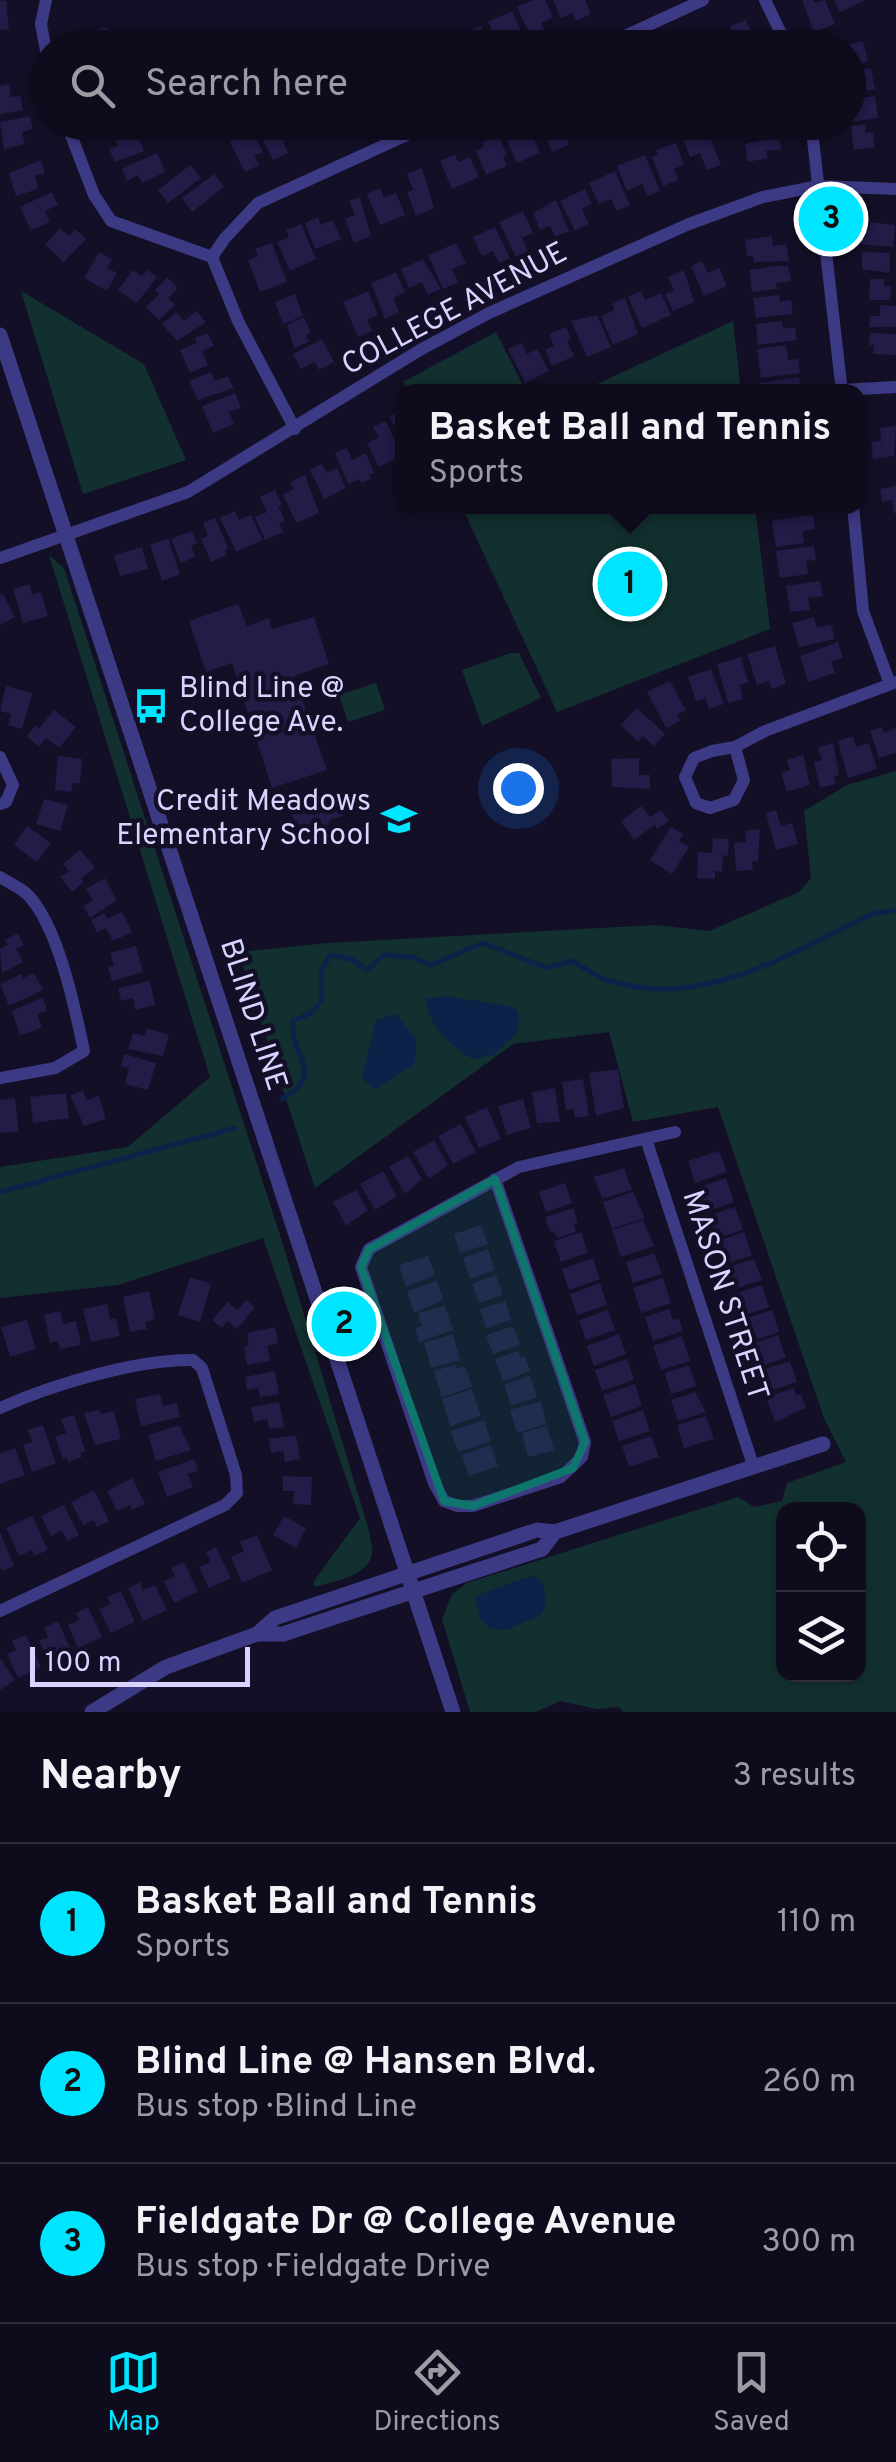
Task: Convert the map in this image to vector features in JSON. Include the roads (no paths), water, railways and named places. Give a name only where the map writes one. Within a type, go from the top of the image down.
[{"type":"street","points":[[42,30],[46,0]]},
{"type":"street","points":[[638,30],[702,0]]},
{"type":"street","points":[[765,0],[779,30]]},
{"type":"street","points":[[73,140],[94,195],[111,220],[212,258],[238,321],[296,429]]},
{"type":"street","points":[[212,258],[258,203],[395,140]]},
{"type":"street","points":[[813,140],[841,384]]},
{"type":"street","name":"COLLEGE AVENUE","points":[[0,558],[188,492],[296,429],[382,371],[489,313],[689,224],[763,198],[819,186],[896,188]]},
{"type":"street","name":"BLIND LINE","points":[[0,335],[453,1712]]},
{"type":"street","points":[[865,390],[896,388]]},
{"type":"street","points":[[735,747],[744,780],[734,800],[710,808],[696,803],[685,778],[694,758],[712,750],[735,747],[766,731],[893,683],[864,611],[853,514]]},
{"type":"street","points":[[0,758],[14,784],[6,802],[0,804]]},
{"type":"street","points":[[0,877],[24,891],[36,905],[68,976],[84,1051],[56,1068],[0,1078]]},
{"type":"street","points":[[495,1179],[584,1442],[582,1457],[561,1477],[473,1506],[458,1506],[444,1501],[434,1483],[361,1267],[369,1249],[420,1224],[495,1179],[519,1167],[675,1132]]},
{"type":"street","name":"MASON STREET","points":[[646,1138],[754,1468]]},
{"type":"street","points":[[0,1408],[48,1387],[161,1363],[194,1360],[202,1368],[238,1492],[225,1505],[0,1611]]},
{"type":"street","points":[[257,1634],[274,1618],[409,1572],[537,1530],[554,1532],[823,1444]]},
{"type":"street","points":[[92,1712],[166,1667],[257,1634],[284,1634],[542,1550],[554,1532]]},
{"type":"water","points":[[446,996],[515,1007],[519,1015],[518,1032],[494,1055],[473,1059],[449,1042],[431,1018],[426,999]]},
{"type":"water","points":[[397,1014],[416,1040],[415,1064],[375,1090],[362,1078],[376,1020]]},
{"type":"water","points":[[531,1576],[541,1580],[544,1589],[541,1615],[506,1630],[490,1629],[480,1618],[475,1596]]},
{"type":"waterway","points":[[282,1099],[303,1081],[304,1064],[296,1046],[293,1021],[311,1013],[322,1000],[321,972],[330,955],[351,959],[367,970],[384,955],[412,957],[431,965],[483,943],[547,968],[571,961],[613,982],[681,988],[747,972],[872,914],[896,910]]},
{"type":"waterway","points":[[0,1192],[235,1128]]},
{"type":"place","name":"Fieldgate Dr @ College Avenue","points":[[831,219]]},
{"type":"place","name":"Basket Ball and Tennis","points":[[630,584]]},
{"type":"place","name":"Blind Line @ College Ave.","points":[[151,706]]},
{"type":"place","name":"Credit Meadows Elementary School","points":[[399,819]]},
{"type":"place","name":"Blind Line @ Hansen Blvd.","points":[[344,1324]]}]
